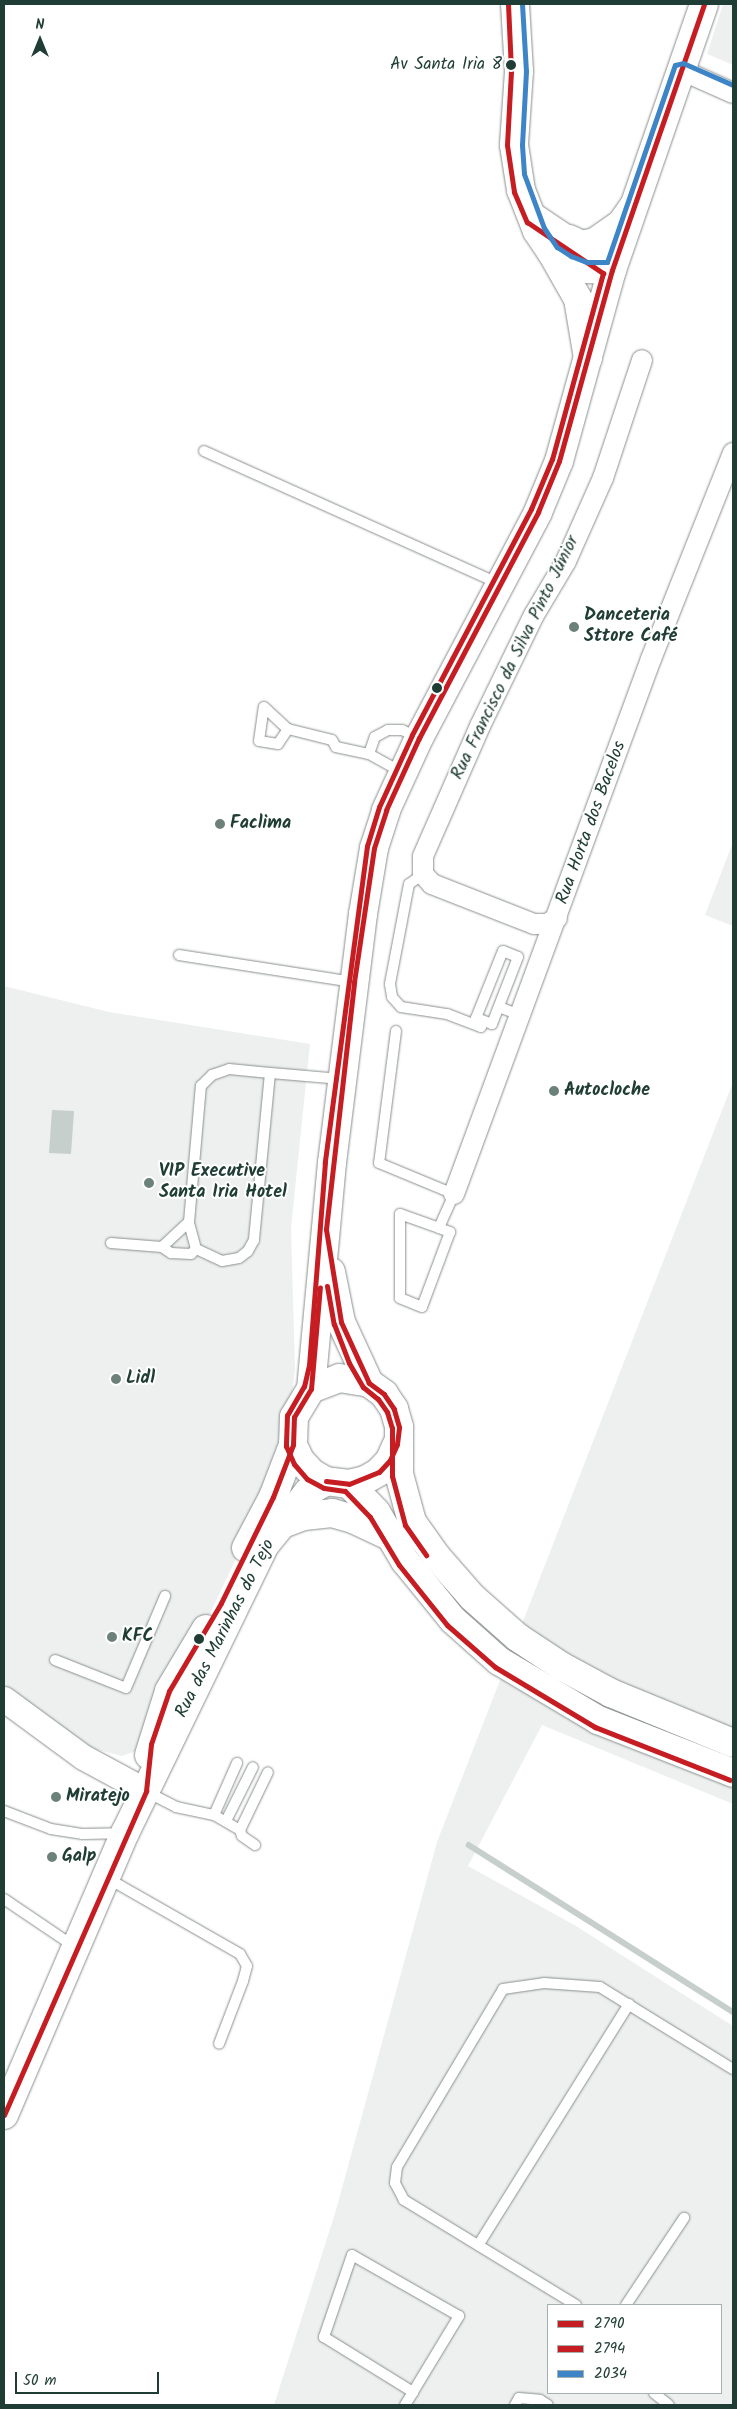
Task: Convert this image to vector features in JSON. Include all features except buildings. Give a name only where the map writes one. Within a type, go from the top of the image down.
[{"type":"main road","points":[[515,4],[520,71],[515,161],[521,190],[537,230],[560,246],[612,270]]},
{"type":"main road","points":[[704,4],[612,270],[559,461],[538,512],[419,738],[403,772],[374,848],[342,1079],[312,1389],[294,1417],[293,1445],[300,1460],[312,1473],[338,1483],[437,1558],[472,1597],[517,1638],[611,1693],[733,1743]]},
{"type":"main road","points":[[560,246],[582,245],[595,242],[621,224],[633,207]]},
{"type":"main road","points":[[560,246],[578,299],[588,362]]},
{"type":"main road","points":[[326,1229],[341,1322],[369,1383]]},
{"type":"main road","points":[[312,1389],[339,1378],[369,1383],[384,1394],[394,1409],[399,1427],[397,1444],[405,1561],[453,1620],[498,1661],[539,1687],[598,1720],[733,1773]]},
{"type":"main road","points":[[338,1483],[380,1472],[390,1460],[397,1444]]},
{"type":"main road","name":"Rua das Marinhas do Tejo","points":[[146,1791],[150,1744],[169,1691],[220,1603],[273,1497],[293,1445]]},
{"type":"main road","name":"Rua das Marinhas do Tejo","points":[[4,2115],[125,1833],[265,1545],[308,1492],[338,1483]]},
{"type":"main road","points":[[280,1525],[304,1516],[332,1513],[402,1530]]},
{"type":"street","points":[[681,70],[733,93]]},
{"type":"street","name":"Rua Francisco da Silva Pinto Júnior","points":[[422,874],[422,856],[480,726],[534,615],[566,561],[603,478],[642,360]]},
{"type":"street","name":"Rua Horta dos Bacelos","points":[[454,1194],[651,659],[733,453]]},
{"type":"street","points":[[422,874],[432,884],[534,924],[547,924],[557,918]]},
{"type":"street","points":[[4,1699],[83,1757],[146,1791]]},
{"type":"lane","points":[[204,451],[501,584]]},
{"type":"lane","points":[[288,729],[332,740],[336,747],[369,754],[403,772]]},
{"type":"lane","points":[[369,754],[375,737],[388,730],[402,730],[419,738]]},
{"type":"lane","points":[[422,874],[409,884],[390,984],[392,997],[401,1007],[448,1014],[481,1027],[483,1021]]},
{"type":"lane","points":[[503,951],[518,957],[510,977],[492,1024],[476,1018],[503,951]]},
{"type":"lane","points":[[179,955],[354,982]]},
{"type":"lane","points":[[510,977],[532,985]]},
{"type":"lane","points":[[498,1007],[520,1015]]},
{"type":"lane","points":[[396,1031],[379,1164],[454,1194],[439,1228]]},
{"type":"lane","points":[[196,1250],[189,1222],[201,1086],[212,1075],[230,1069],[342,1079]]},
{"type":"lane","points":[[196,1250],[222,1261],[239,1258],[248,1251],[254,1240],[270,1073]]},
{"type":"lane","points":[[400,1214],[439,1228],[450,1232],[422,1307],[400,1298],[400,1214]]},
{"type":"lane","points":[[162,1247],[189,1222]]},
{"type":"lane","points":[[111,1243],[162,1247],[191,1254],[196,1250]]},
{"type":"lane","points":[[55,1660],[126,1688],[165,1596]]},
{"type":"lane","points":[[214,1815],[237,1763]]},
{"type":"lane","points":[[226,1821],[253,1767]]},
{"type":"lane","points":[[240,1830],[268,1772]]},
{"type":"lane","points":[[146,1791],[176,1807],[214,1815],[240,1830],[242,1836],[255,1845]]},
{"type":"lane","points":[[4,1811],[51,1829],[82,1834],[125,1833]]},
{"type":"lane","points":[[106,1877],[240,1954],[247,1966],[244,1981],[219,2044]]},
{"type":"lane","points":[[4,1899],[76,1947]]},
{"type":"lane","points":[[574,2304],[479,2244],[404,2200],[395,2183],[397,2167],[503,1989],[544,1983],[600,1987],[733,2069]]},
{"type":"lane","points":[[479,2244],[629,2004]]},
{"type":"lane","points":[[627,2304],[684,2218]]},
{"type":"lane","points":[[405,2405],[413,2392],[459,2316],[352,2255],[324,2337],[413,2392]]},
{"type":"lane","points":[[655,2394],[669,2405]]},
{"type":"lane","points":[[515,2405],[519,2398],[540,2400],[548,2405]]},
{"type":"shaded area","points":[[723,4],[733,4],[733,65],[707,54]]},
{"type":"shaded area","points":[[733,842],[733,926],[705,915]]},
{"type":"shaded area","points":[[4,986],[109,1012],[310,1044],[291,1228],[295,1369],[289,1420],[258,1512],[147,1747],[122,1756],[91,1748],[4,1685]]},
{"type":"shaded area","points":[[733,1082],[733,1804],[542,1725],[468,1866],[576,1926],[733,2026],[733,2405],[274,2405],[336,2210],[437,1842]]},
{"type":"shaded area","points":[[52,1110],[74,1111],[71,1154],[49,1153]]},
{"type":"waterway","points":[[469,1845],[733,2012]]},
{"type":"transit line","name":"2794","points":[[508,4],[511,71],[507,145],[514,192],[527,222],[603,273],[552,459],[531,509],[412,735],[379,807],[367,846],[325,1162],[309,1365],[304,1386],[287,1415],[286,1446],[294,1464],[307,1479],[324,1488],[345,1491],[370,1517],[399,1565],[447,1625],[495,1667],[595,1727],[730,1780]]},
{"type":"transit line","name":"2034","points":[[522,4],[526,71],[522,145],[524,174],[544,228],[557,247],[571,256],[587,262],[607,262],[675,65],[683,63],[733,85]]},
{"type":"transit line","name":"2790","points":[[326,1481],[349,1484],[379,1472],[390,1460],[397,1444],[399,1427],[394,1409],[384,1394],[369,1383],[341,1322],[326,1229],[354,982],[374,848],[386,810],[419,738],[538,512],[559,461],[612,270],[704,4]]},
{"type":"transit line","name":"2794","points":[[327,1286],[334,1324],[349,1363],[363,1387],[378,1399],[387,1412],[392,1428],[392,1476],[405,1525],[426,1555]]},
{"type":"transit line","name":"2790","points":[[311,1389],[320,1287]]},
{"type":"transit line","name":"2790","points":[[4,2115],[146,1791],[151,1744],[169,1691],[221,1603],[273,1497],[293,1445],[294,1417],[311,1389]]},
{"type":"place","name":"Av Santa Iria 8","points":[[511,65]]},
{"type":"place","name":"Danceteria Sttore Café","points":[[574,627]]},
{"type":"place","name":"Faclima","points":[[220,824]]},
{"type":"place","name":"Autocloche","points":[[554,1091]]},
{"type":"place","name":"VIP Executive Santa Iria Hotel","points":[[149,1183]]},
{"type":"place","name":"Lidl","points":[[116,1379]]},
{"type":"place","name":"KFC","points":[[112,1637]]},
{"type":"place","name":"Miratejo","points":[[56,1797]]},
{"type":"place","name":"Galp","points":[[52,1857]]}]
